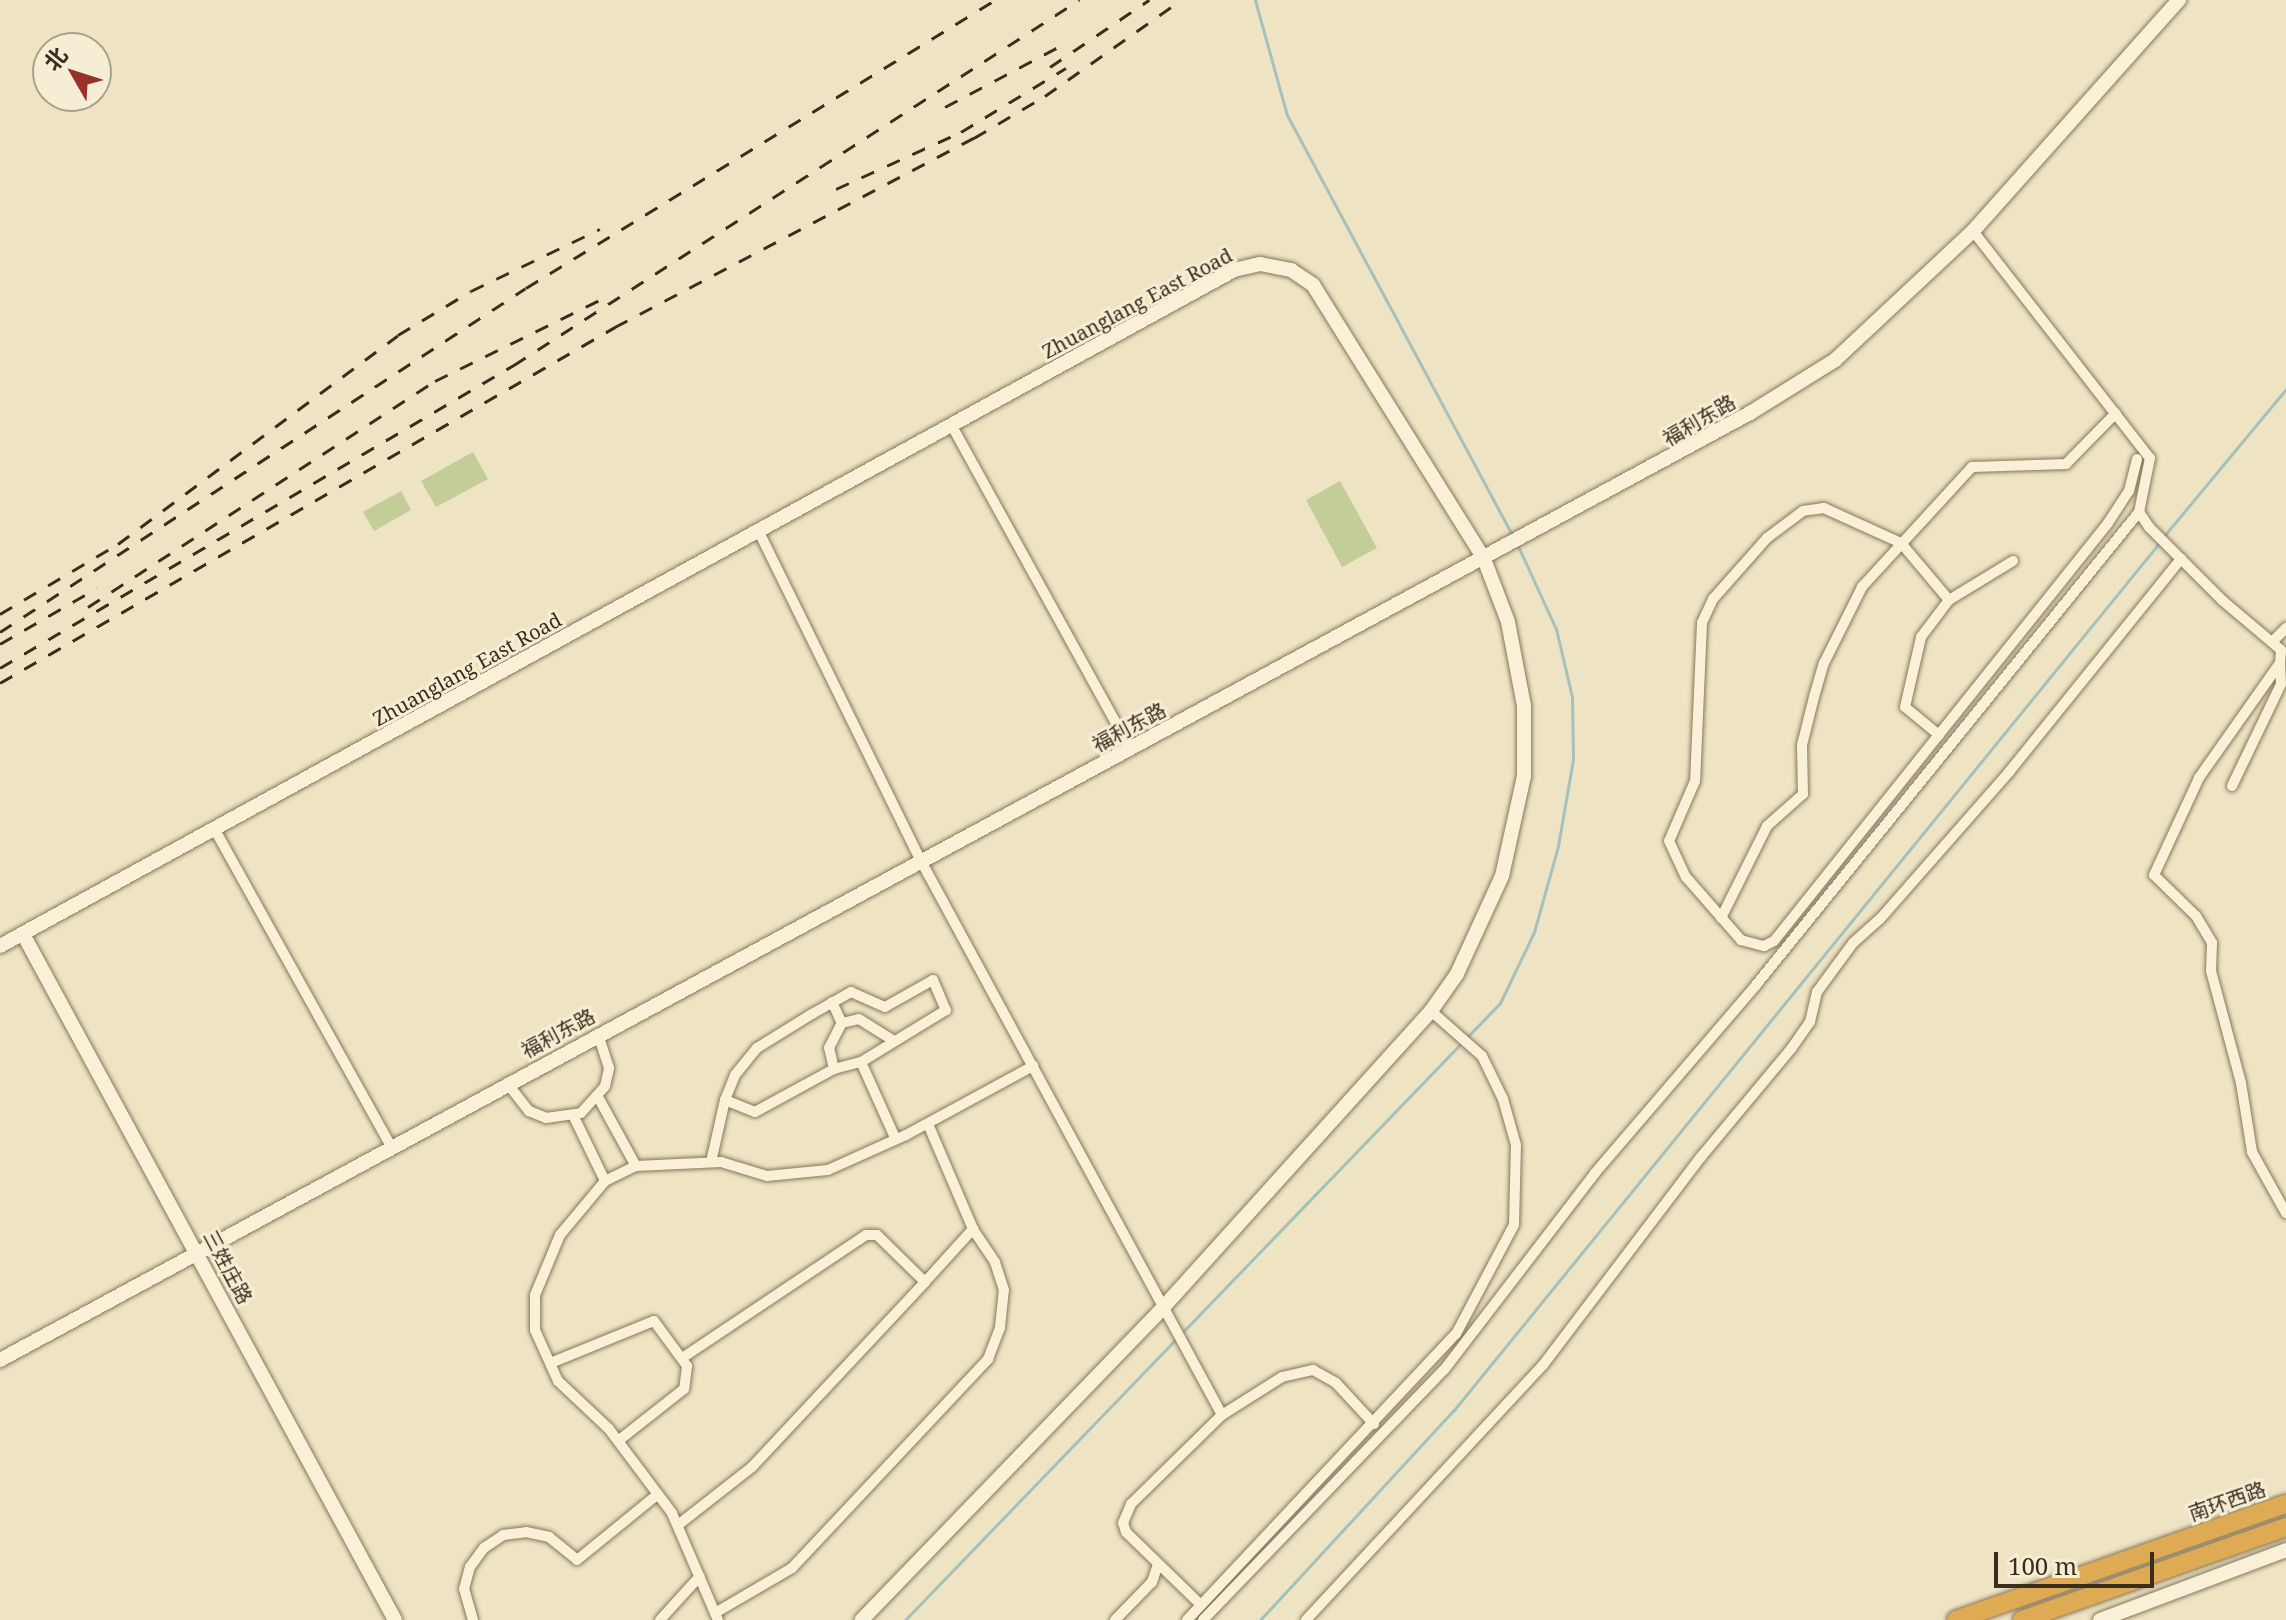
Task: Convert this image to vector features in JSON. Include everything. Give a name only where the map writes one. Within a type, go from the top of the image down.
[{"type":"highway","name":"南环西路","points":[[1956,1620],[2286,1504]]},
{"type":"highway","points":[[2022,1620],[2286,1527]]},
{"type":"street","name":"福利东路","points":[[0,1360],[390,1145],[1679,455],[1835,360],[1973,231],[2179,0]]},
{"type":"street","points":[[1203,1620],[1444,1370],[1576,1197],[1756,985],[2139,512],[2150,458],[1973,231]]},
{"type":"street","name":"Zhuanglang East Road","points":[[0,946],[1234,270],[1260,264],[1291,270],[1313,285],[1488,556],[1508,622],[1519,678],[1524,776],[1502,876],[1457,974],[1431,1011],[1166,1313],[862,1620]]},
{"type":"street","points":[[1721,918],[1767,826],[1803,794],[1802,745],[1824,663],[1857,594],[1972,467],[2066,464],[2116,413]]},
{"type":"street","points":[[952,426],[1130,749]]},
{"type":"street","points":[[1949,600],[1901,543],[1824,508],[1803,511],[1767,538],[1713,599],[1702,623],[1695,781],[1669,841],[1680,868],[1721,918],[1750,944],[1774,941],[1939,735],[2108,523],[2129,491],[2137,459]]},
{"type":"street","points":[[2139,512],[2149,527],[2181,559],[2281,650],[2281,684],[2232,786]]},
{"type":"street","points":[[759,532],[921,861],[1222,1415]]},
{"type":"street","points":[[1306,1620],[1543,1365],[1701,1157],[1791,1049],[1810,1022],[1817,992],[1853,943],[1880,919],[2009,772],[2181,559]]},
{"type":"street","points":[[1939,735],[1905,707],[1921,637],[1949,600],[2013,561]]},
{"type":"street","points":[[2272,642],[2286,628]]},
{"type":"street","points":[[2280,663],[2199,778],[2154,875],[2196,916],[2212,943],[2211,971],[2241,1083],[2252,1152],[2286,1213]]},
{"type":"street","points":[[215,830],[390,1145]]},
{"type":"street","name":"三姓庄路","points":[[23,934],[395,1620]]},
{"type":"street","points":[[711,1162],[725,1100],[735,1075],[757,1048],[851,992],[885,1007],[933,980],[946,1010],[861,1062],[834,1069],[755,1112],[725,1100]]},
{"type":"street","points":[[832,1002],[842,1023]]},
{"type":"street","points":[[1187,1620],[1456,1334],[1514,1225],[1516,1145],[1503,1099],[1475,1051],[1431,1011]]},
{"type":"street","points":[[834,1069],[829,1048],[842,1023],[859,1019],[894,1041]]},
{"type":"street","points":[[507,1083],[529,1111],[546,1118],[573,1115],[598,1097],[609,1068],[598,1034]]},
{"type":"street","points":[[861,1062],[896,1140]]},
{"type":"street","points":[[928,1124],[973,1229],[995,1262],[1004,1290],[1000,1327],[988,1359],[792,1568],[716,1616],[678,1525],[618,1441],[558,1381],[553,1362],[535,1330],[535,1295],[560,1235],[605,1181],[636,1166],[711,1162],[767,1176],[828,1170],[928,1124],[1033,1066]]},
{"type":"street","points":[[598,1097],[636,1166]]},
{"type":"street","points":[[573,1115],[605,1181]]},
{"type":"street","points":[[678,1525],[752,1467],[973,1229]]},
{"type":"street","points":[[682,1358],[866,1235],[877,1235],[925,1282]]},
{"type":"street","points":[[553,1362],[654,1321],[687,1366],[684,1389],[618,1441]]},
{"type":"street","points":[[1201,1605],[1126,1532],[1125,1514],[1222,1415],[1282,1377],[1313,1370],[1336,1383],[1374,1424]]},
{"type":"street","points":[[473,1620],[464,1589],[470,1567],[484,1548],[503,1535],[526,1532],[549,1537],[577,1560],[658,1494]]},
{"type":"street","points":[[2100,1620],[2286,1550]]},
{"type":"street","points":[[1115,1620],[1152,1582],[1158,1565]]},
{"type":"street","points":[[660,1620],[700,1576]]},
{"type":"green space","points":[[473,452],[488,479],[436,507],[421,481]]},
{"type":"green space","points":[[1340,481],[1377,548],[1342,567],[1306,500]]},
{"type":"green space","points":[[401,491],[411,510],[374,531],[363,512]]},
{"type":"waterway","points":[[1255,0],[1287,115],[1513,536]]},
{"type":"waterway","points":[[2164,536],[2286,389]]},
{"type":"waterway","points":[[1260,1620],[1454,1410],[2160,542]]},
{"type":"waterway","points":[[905,1620],[1500,1003],[1534,932],[1558,846],[1573,759],[1572,697],[1556,629],[1518,546]]},
{"type":"railway","points":[[0,632],[526,288],[995,0]]},
{"type":"railway","points":[[0,668],[514,365],[1079,0]]},
{"type":"railway","points":[[1050,67],[1149,0]]},
{"type":"railway","points":[[0,683],[615,327],[974,138],[1045,96],[1181,0]]},
{"type":"railway","points":[[945,107],[1066,43]]},
{"type":"railway","points":[[836,189],[961,132],[1066,68]]},
{"type":"railway","points":[[0,614],[118,544],[398,335],[471,291],[600,229]]},
{"type":"railway","points":[[88,607],[435,381],[602,299]]},
{"type":"railway","points":[[0,644],[97,588]]}]
